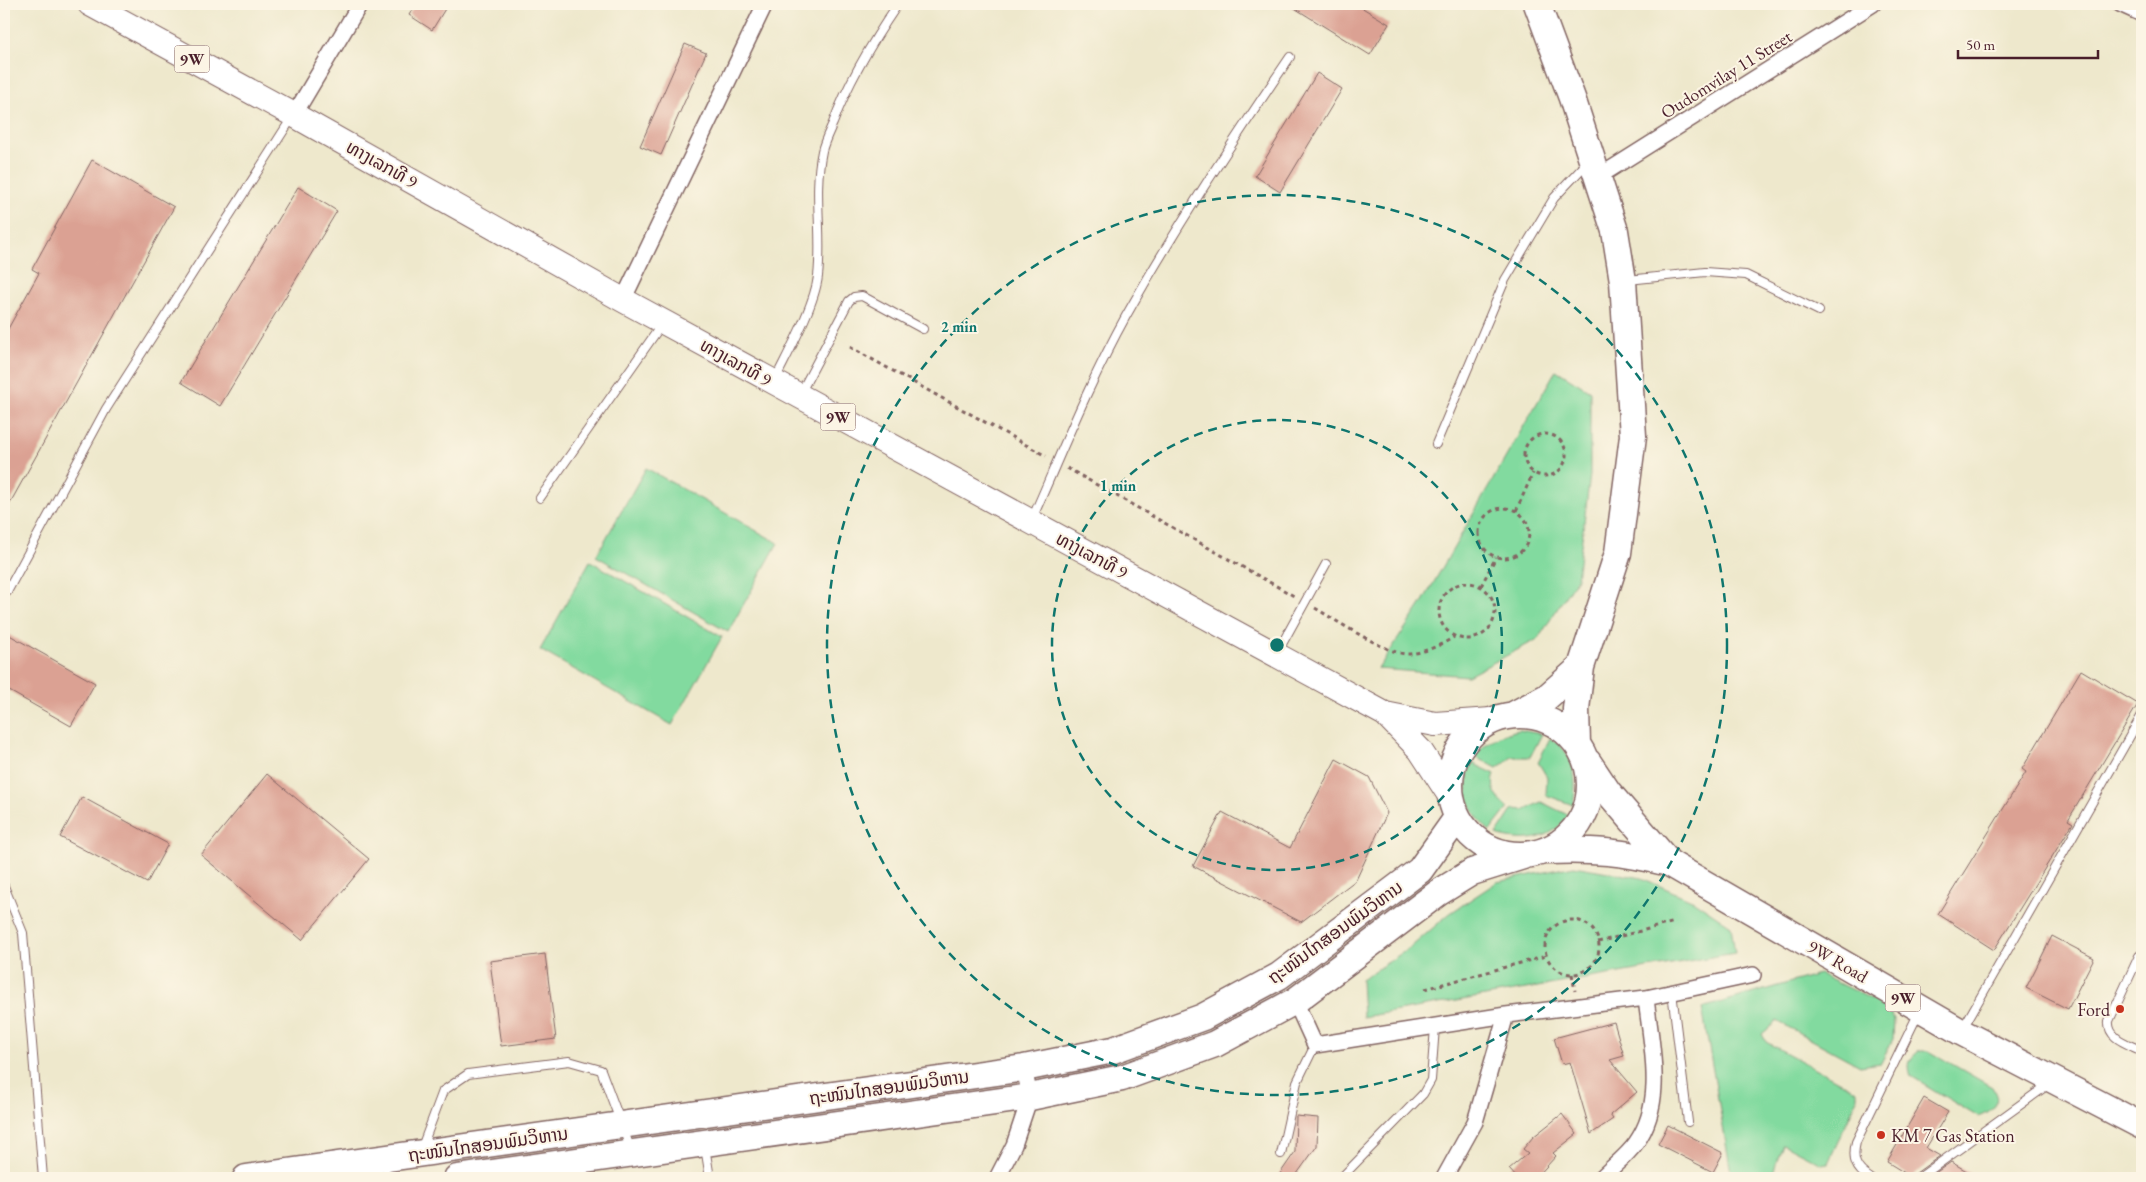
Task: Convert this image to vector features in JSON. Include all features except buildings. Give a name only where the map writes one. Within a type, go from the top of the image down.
[{"type":"highway","points":[[1535,854],[1566,840],[1580,823],[1586,809],[1591,780],[1582,751],[1576,710],[1581,667],[1618,553],[1633,436],[1624,281],[1615,231],[1572,98],[1537,4]]},
{"type":"highway","points":[[1581,667],[1548,698],[1502,717],[1472,733],[1458,751],[1450,773],[1454,807],[1469,834],[1484,847],[1503,854],[1535,854],[1590,849],[1625,852],[1669,863]]},
{"type":"highway","points":[[1502,717],[1538,717],[1560,727],[1582,751],[1620,806],[1669,863]]},
{"type":"highway","name":"ຖະໜົນໄກສອນພົມວິຫານ","points":[[246,1178],[1024,1068],[1122,1046],[1203,1017],[1279,976],[1420,870],[1454,807]]},
{"type":"highway","name":"ຖະໜົນໄກສອນພົມວິຫານ","points":[[457,1178],[1030,1097],[1122,1078],[1215,1044],[1295,1001],[1438,894],[1472,872],[1535,854]]},
{"type":"highway","name":"9W Road","points":[[1669,863],[1961,1032],[2139,1122]]},
{"type":"main road","name":"ທາງເລກທີ 9","points":[[90,4],[294,115],[663,322],[1385,714],[1435,724],[1502,717]]},
{"type":"main road","name":"ທາງເລກທີ 9","points":[[1385,714],[1420,750],[1454,807]]},
{"type":"street","points":[[294,115],[360,4]]},
{"type":"street","points":[[623,300],[765,4]]},
{"type":"street","name":"Oudomvilay 11 Street","points":[[1595,167],[1874,4]]},
{"type":"street","points":[[2120,4],[2142,14]]},
{"type":"street","points":[[1295,1001],[1315,1044],[1506,1015],[1646,998],[1753,974]]},
{"type":"street","points":[[1601,1178],[1636,1144],[1651,1116],[1655,1082],[1646,998]]},
{"type":"street","points":[[1444,1178],[1475,1122],[1506,1015]]},
{"type":"street","points":[[998,1178],[1014,1145],[1030,1097],[1024,1068]]},
{"type":"lane","points":[[774,382],[804,320],[818,278],[820,234],[817,196],[822,150],[844,92],[898,4]]},
{"type":"lane","points":[[1030,522],[1126,317],[1228,148],[1290,57]]},
{"type":"lane","points":[[8,592],[106,409],[294,115]]},
{"type":"lane","points":[[1436,444],[1505,280],[1554,198],[1595,167]]},
{"type":"lane","points":[[1624,281],[1705,272],[1746,275],[1819,311]]},
{"type":"lane","points":[[799,396],[849,301],[854,296],[862,296],[923,329]]},
{"type":"lane","points":[[540,498],[663,322]]},
{"type":"lane","points":[[1276,655],[1326,564]]},
{"type":"lane","points":[[1961,1032],[2142,715]]},
{"type":"lane","points":[[4,886],[23,933],[43,1178]]},
{"type":"lane","points":[[2142,954],[2139,956],[2109,1021],[2108,1028],[2111,1035],[2142,1051]]},
{"type":"lane","points":[[1672,992],[1688,1122]]},
{"type":"lane","points":[[1870,1178],[1856,1166],[1854,1157],[1856,1142],[1921,1008]]},
{"type":"lane","points":[[1341,1178],[1423,1094],[1431,1080],[1435,1027]]},
{"type":"lane","points":[[1280,1154],[1297,1082],[1315,1044]]},
{"type":"lane","points":[[419,1154],[443,1092],[468,1074],[569,1061],[600,1070],[632,1152]]},
{"type":"lane","points":[[1919,1178],[2054,1080]]},
{"type":"lane","points":[[705,1142],[710,1178]]},
{"type":"path","points":[[850,346],[1385,648],[1406,654],[1445,644],[1454,637]]},
{"type":"path","points":[[1543,433],[1556,437],[1565,448],[1565,463],[1555,474],[1540,476],[1533,473],[1525,463],[1523,456],[1526,443],[1543,433]]},
{"type":"path","points":[[1516,512],[1533,473]]},
{"type":"path","points":[[1500,508],[1516,512],[1527,524],[1528,540],[1520,554],[1504,559],[1496,557],[1483,547],[1479,531],[1481,523],[1486,516],[1500,508]]},
{"type":"path","points":[[1481,586],[1496,557]]},
{"type":"path","points":[[1463,582],[1481,586],[1488,591],[1496,609],[1490,628],[1483,635],[1474,639],[1454,637],[1441,623],[1439,606],[1442,597],[1447,590],[1463,582]]},
{"type":"path","points":[[1570,920],[1586,924],[1593,930],[1598,942],[1595,960],[1583,972],[1562,973],[1554,968],[1546,956],[1545,946],[1548,934],[1561,922],[1570,920]]},
{"type":"path","points":[[1598,942],[1674,922]]},
{"type":"path","points":[[1425,989],[1546,956]]},
{"type":"green space","points":[[1556,370],[1590,391],[1590,475],[1577,578],[1538,639],[1468,676],[1378,669],[1422,603]]},
{"type":"green space","points":[[646,468],[778,543],[728,632],[596,556]]},
{"type":"green space","points":[[590,561],[722,637],[672,725],[540,650]]},
{"type":"green space","points":[[1519,730],[1542,734],[1530,757],[1512,757],[1497,768],[1474,756],[1494,739]]},
{"type":"green space","points":[[1550,738],[1565,751],[1573,767],[1575,786],[1573,805],[1546,795],[1547,777],[1538,762]]},
{"type":"green space","points":[[1472,763],[1495,774],[1493,784],[1495,793],[1508,808],[1490,831],[1477,817],[1469,800],[1467,782]]},
{"type":"green space","points":[[1541,802],[1568,815],[1554,831],[1536,838],[1526,839],[1506,838],[1496,835],[1513,809],[1525,810]]},
{"type":"green space","points":[[1574,866],[1642,878],[1694,901],[1731,926],[1735,953],[1363,1017],[1361,980],[1411,947],[1449,914],[1497,882]]},
{"type":"green space","points":[[1819,974],[1888,1007],[1894,1019],[1893,1039],[1881,1063],[1860,1066],[1777,1021],[1762,1034],[1766,1042],[1857,1091],[1857,1100],[1828,1163],[1821,1164],[1783,1144],[1771,1178],[1732,1178],[1702,1008]]},
{"type":"green space","points":[[1919,1051],[1929,1051],[1992,1087],[1997,1097],[1995,1106],[1988,1113],[1978,1117],[1911,1076],[1910,1062]]},
{"type":"place","name":"Ford","points":[[2120,1009]]},
{"type":"place","name":"KM 7 Gas Station","points":[[1881,1135]]}]
